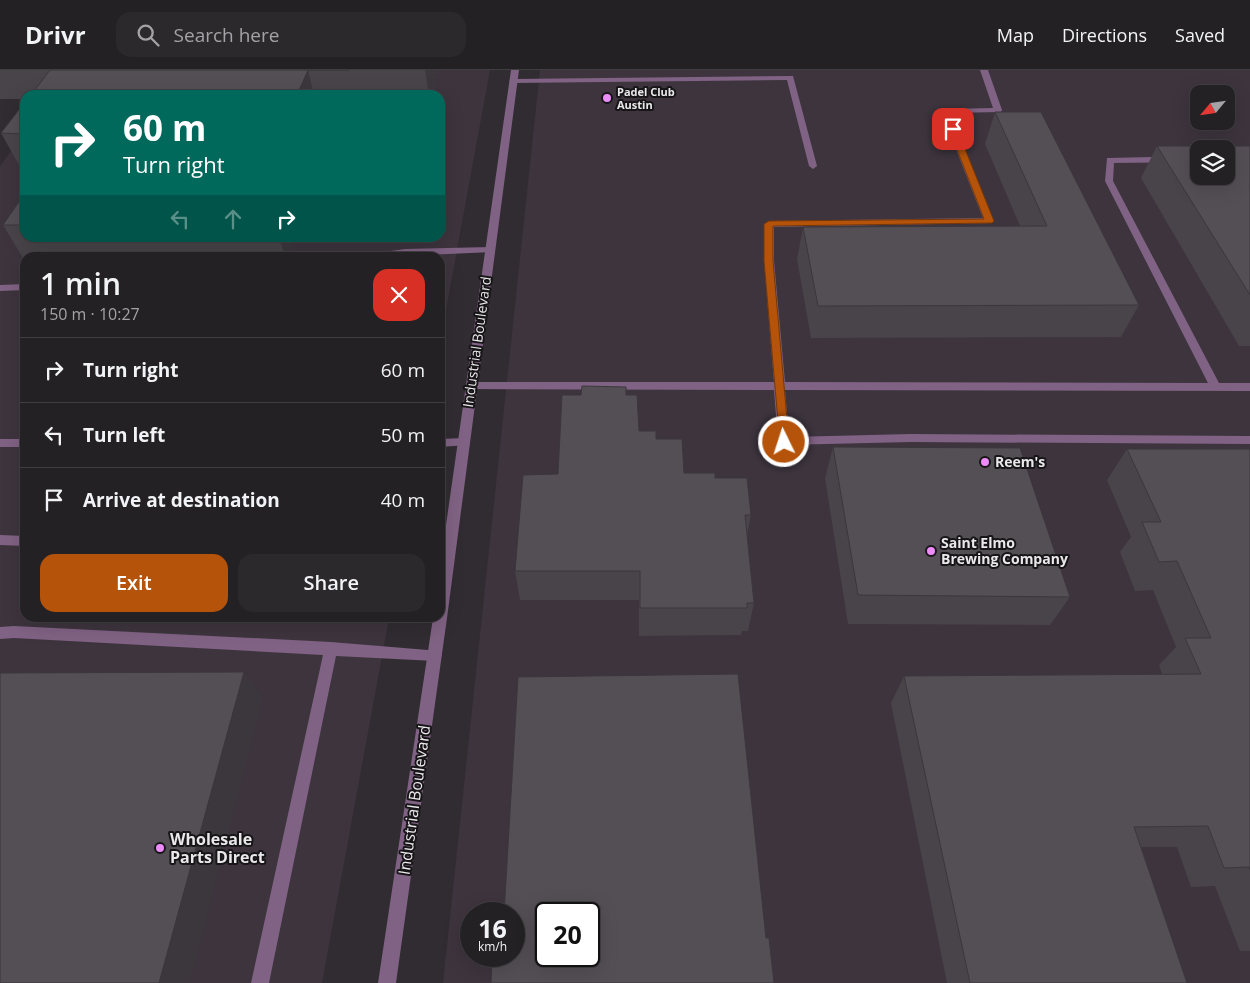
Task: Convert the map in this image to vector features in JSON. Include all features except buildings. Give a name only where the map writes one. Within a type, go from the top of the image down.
[{"type":"street","points":[[984,70],[998,110],[946,111],[989,221],[769,224],[769,261],[784,442],[911,438],[1250,440]]},
{"type":"street","points":[[514,75],[790,78],[813,166]]},
{"type":"street","name":"Industrial Boulevard","points":[[445,547],[464,442],[514,75]]},
{"type":"street","points":[[1190,159],[1110,160],[1109,181],[1216,387]]},
{"type":"street","points":[[405,252],[490,250]]},
{"type":"street","points":[[0,288],[20,287]]},
{"type":"street","points":[[472,386],[1250,387]]},
{"type":"street","points":[[445,442],[464,442]]},
{"type":"street","points":[[0,443],[20,443]]},
{"type":"street","points":[[0,540],[20,541]]},
{"type":"street","name":"Industrial Boulevard","points":[[387,983],[439,622]]},
{"type":"street","points":[[0,634],[14,632],[435,655]]},
{"type":"street","points":[[260,983],[331,648]]},
{"type":"shaded area","points":[[71,70],[490,70],[445,316],[445,252],[20,252],[20,622],[388,622],[322,983],[0,983],[0,166],[20,139],[20,242],[445,242],[445,90],[56,90]]},
{"type":"shaded area","points":[[540,70],[1250,70],[1250,983],[443,983]]},
{"type":"place","name":"Padel Club Austin","points":[[607,98]]},
{"type":"place","name":"Reem's","points":[[985,462]]},
{"type":"place","name":"Saint Elmo Brewing Company","points":[[931,551]]},
{"type":"place","name":"Wholesale Parts Direct","points":[[160,848]]},
{"type":"route","points":[[784,442],[769,261],[769,224],[989,221],[953,129]]}]
